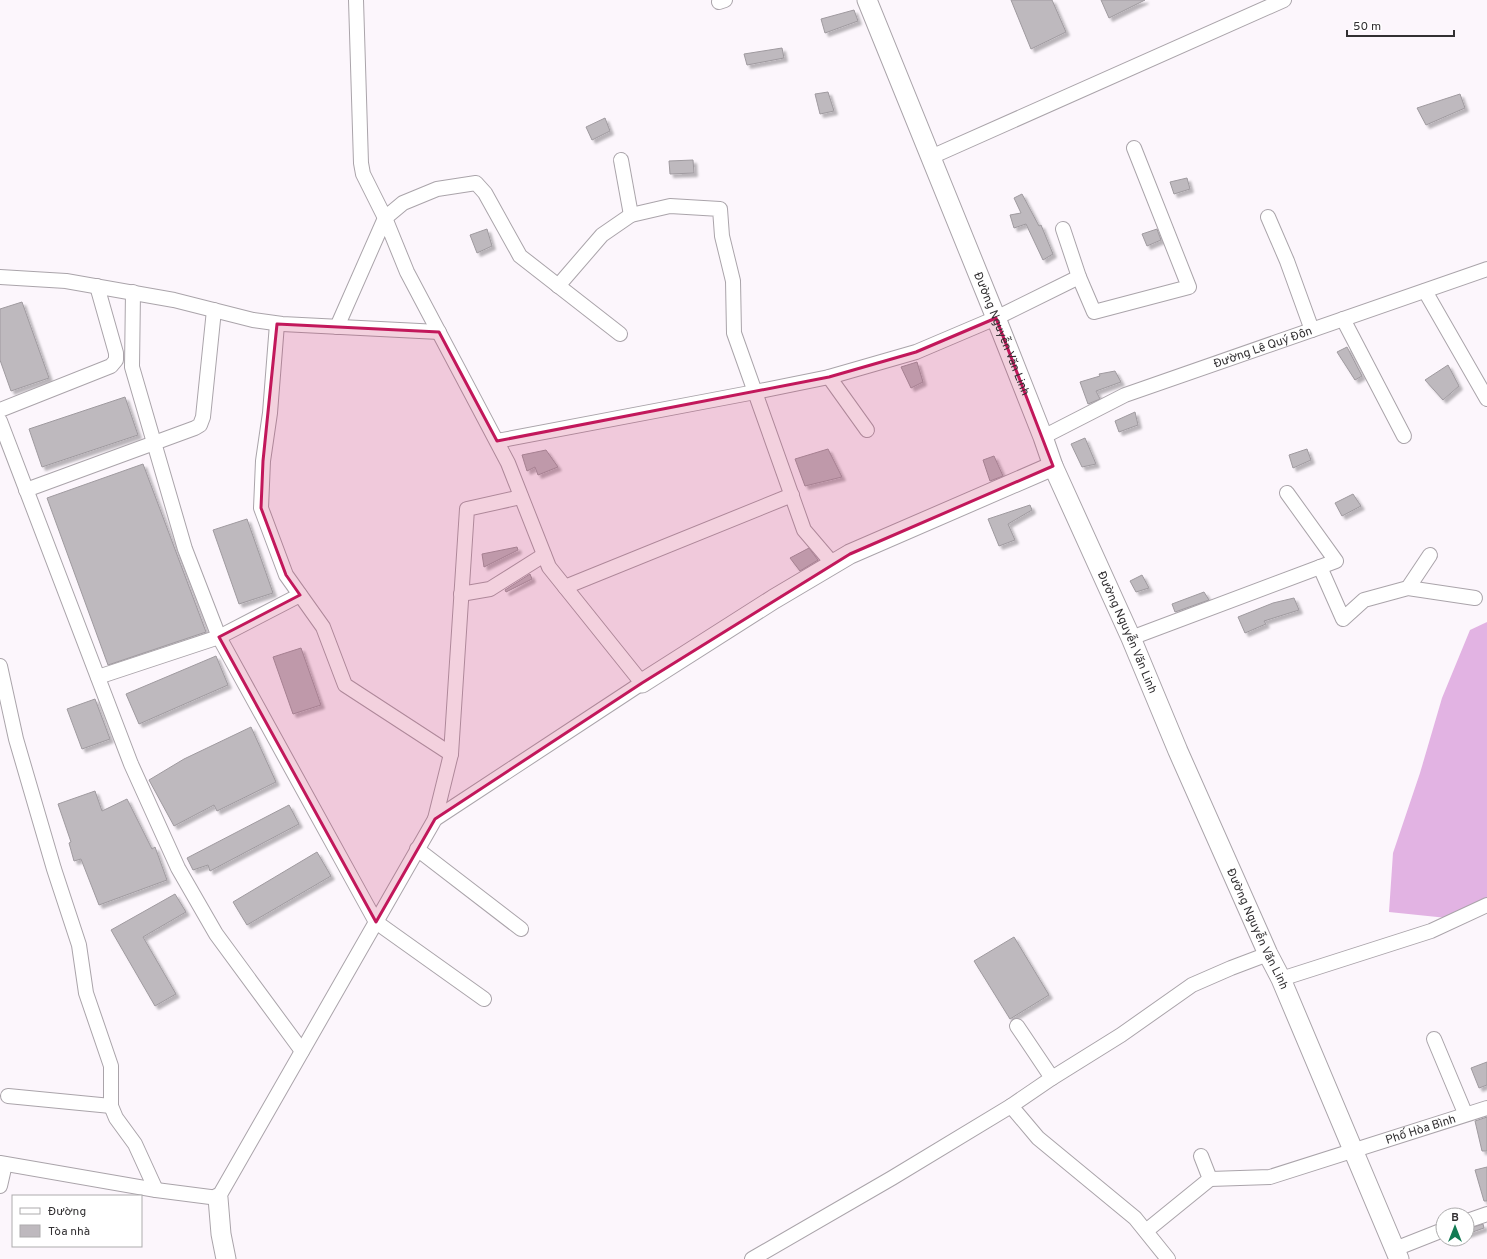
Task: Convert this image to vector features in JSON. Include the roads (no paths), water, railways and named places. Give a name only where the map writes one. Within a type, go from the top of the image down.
[{"type":"street","points":[[356,0],[361,163],[363,174],[385,218],[407,272],[508,463],[549,567],[642,683]]},
{"type":"street","name":"Đường Nguyễn Văn Linh","points":[[867,0],[996,318],[1053,466],[1268,954],[1281,979],[1397,1254]]},
{"type":"street","points":[[931,157],[1284,0]]},
{"type":"street","points":[[1063,229],[1079,277],[1094,312],[1189,287],[1134,148]]},
{"type":"street","points":[[621,160],[631,215]]},
{"type":"street","points":[[337,327],[385,218],[403,203],[437,188],[476,183],[485,193],[520,256],[620,334]]},
{"type":"street","points":[[558,286],[602,235],[631,215],[670,206],[720,209],[722,236],[733,281],[734,333],[804,530],[833,564]]},
{"type":"street","points":[[1268,217],[1287,261],[1312,330]]},
{"type":"street","name":"Đường Lê Quý Đôn","points":[[1043,437],[1125,395],[1487,269]]},
{"type":"street","points":[[0,277],[66,280],[174,300],[253,320],[277,324],[439,332]]},
{"type":"street","points":[[497,441],[755,392],[829,376],[916,352],[996,318],[1079,277]]},
{"type":"street","points":[[0,410],[111,366],[116,360],[116,353],[97,286]]},
{"type":"street","points":[[1425,291],[1487,399]]},
{"type":"street","points":[[133,292],[132,367],[185,549],[219,637],[376,922],[484,999]]},
{"type":"street","points":[[26,490],[155,444],[195,428],[200,424],[203,417],[214,310]]},
{"type":"street","points":[[1343,319],[1404,436]]},
{"type":"street","points":[[277,324],[270,413],[263,461],[262,508],[286,575],[323,627],[345,685],[451,754]]},
{"type":"street","points":[[829,376],[867,430]]},
{"type":"street","points":[[0,420],[141,789],[178,868],[216,934],[302,1051]]},
{"type":"street","points":[[435,819],[642,683],[774,599],[850,554],[1053,466]]},
{"type":"street","points":[[1130,638],[1336,561],[1287,493]]},
{"type":"street","points":[[565,587],[792,495]]},
{"type":"street","points":[[226,1259],[221,1234],[218,1198],[435,819],[451,754],[467,509],[521,497]]},
{"type":"street","points":[[461,594],[490,589],[544,555]]},
{"type":"street","points":[[1408,588],[1430,555]]},
{"type":"street","points":[[1320,567],[1343,619],[1364,600],[1408,588],[1475,598]]},
{"type":"street","points":[[98,677],[219,637],[300,595]]},
{"type":"street","points":[[0,666],[16,739],[54,869],[79,945],[86,993],[102,1037],[110,1066],[110,1106],[116,1118],[135,1144],[156,1190]]},
{"type":"street","points":[[417,849],[522,930]]},
{"type":"street","points":[[1281,979],[1431,931],[1487,905]]},
{"type":"street","points":[[752,1259],[892,1178],[1011,1106],[1052,1078],[1121,1035],[1192,985],[1268,954]]},
{"type":"street","points":[[1017,1026],[1052,1078]]},
{"type":"street","points":[[1434,1039],[1465,1114]]},
{"type":"street","points":[[8,1096],[110,1106]]},
{"type":"street","points":[[1011,1106],[1038,1138],[1135,1218],[1168,1259]]},
{"type":"street","name":"Phố Hòa Bình","points":[[1210,1180],[1270,1177],[1487,1108]]},
{"type":"street","points":[[1146,1231],[1210,1180],[1201,1156]]},
{"type":"street","points":[[0,1186],[2,1163],[156,1190],[218,1198]]},
{"type":"street","points":[[1475,1218],[1487,1214]]},
{"type":"street","points":[[1397,1254],[1435,1234]]}]
